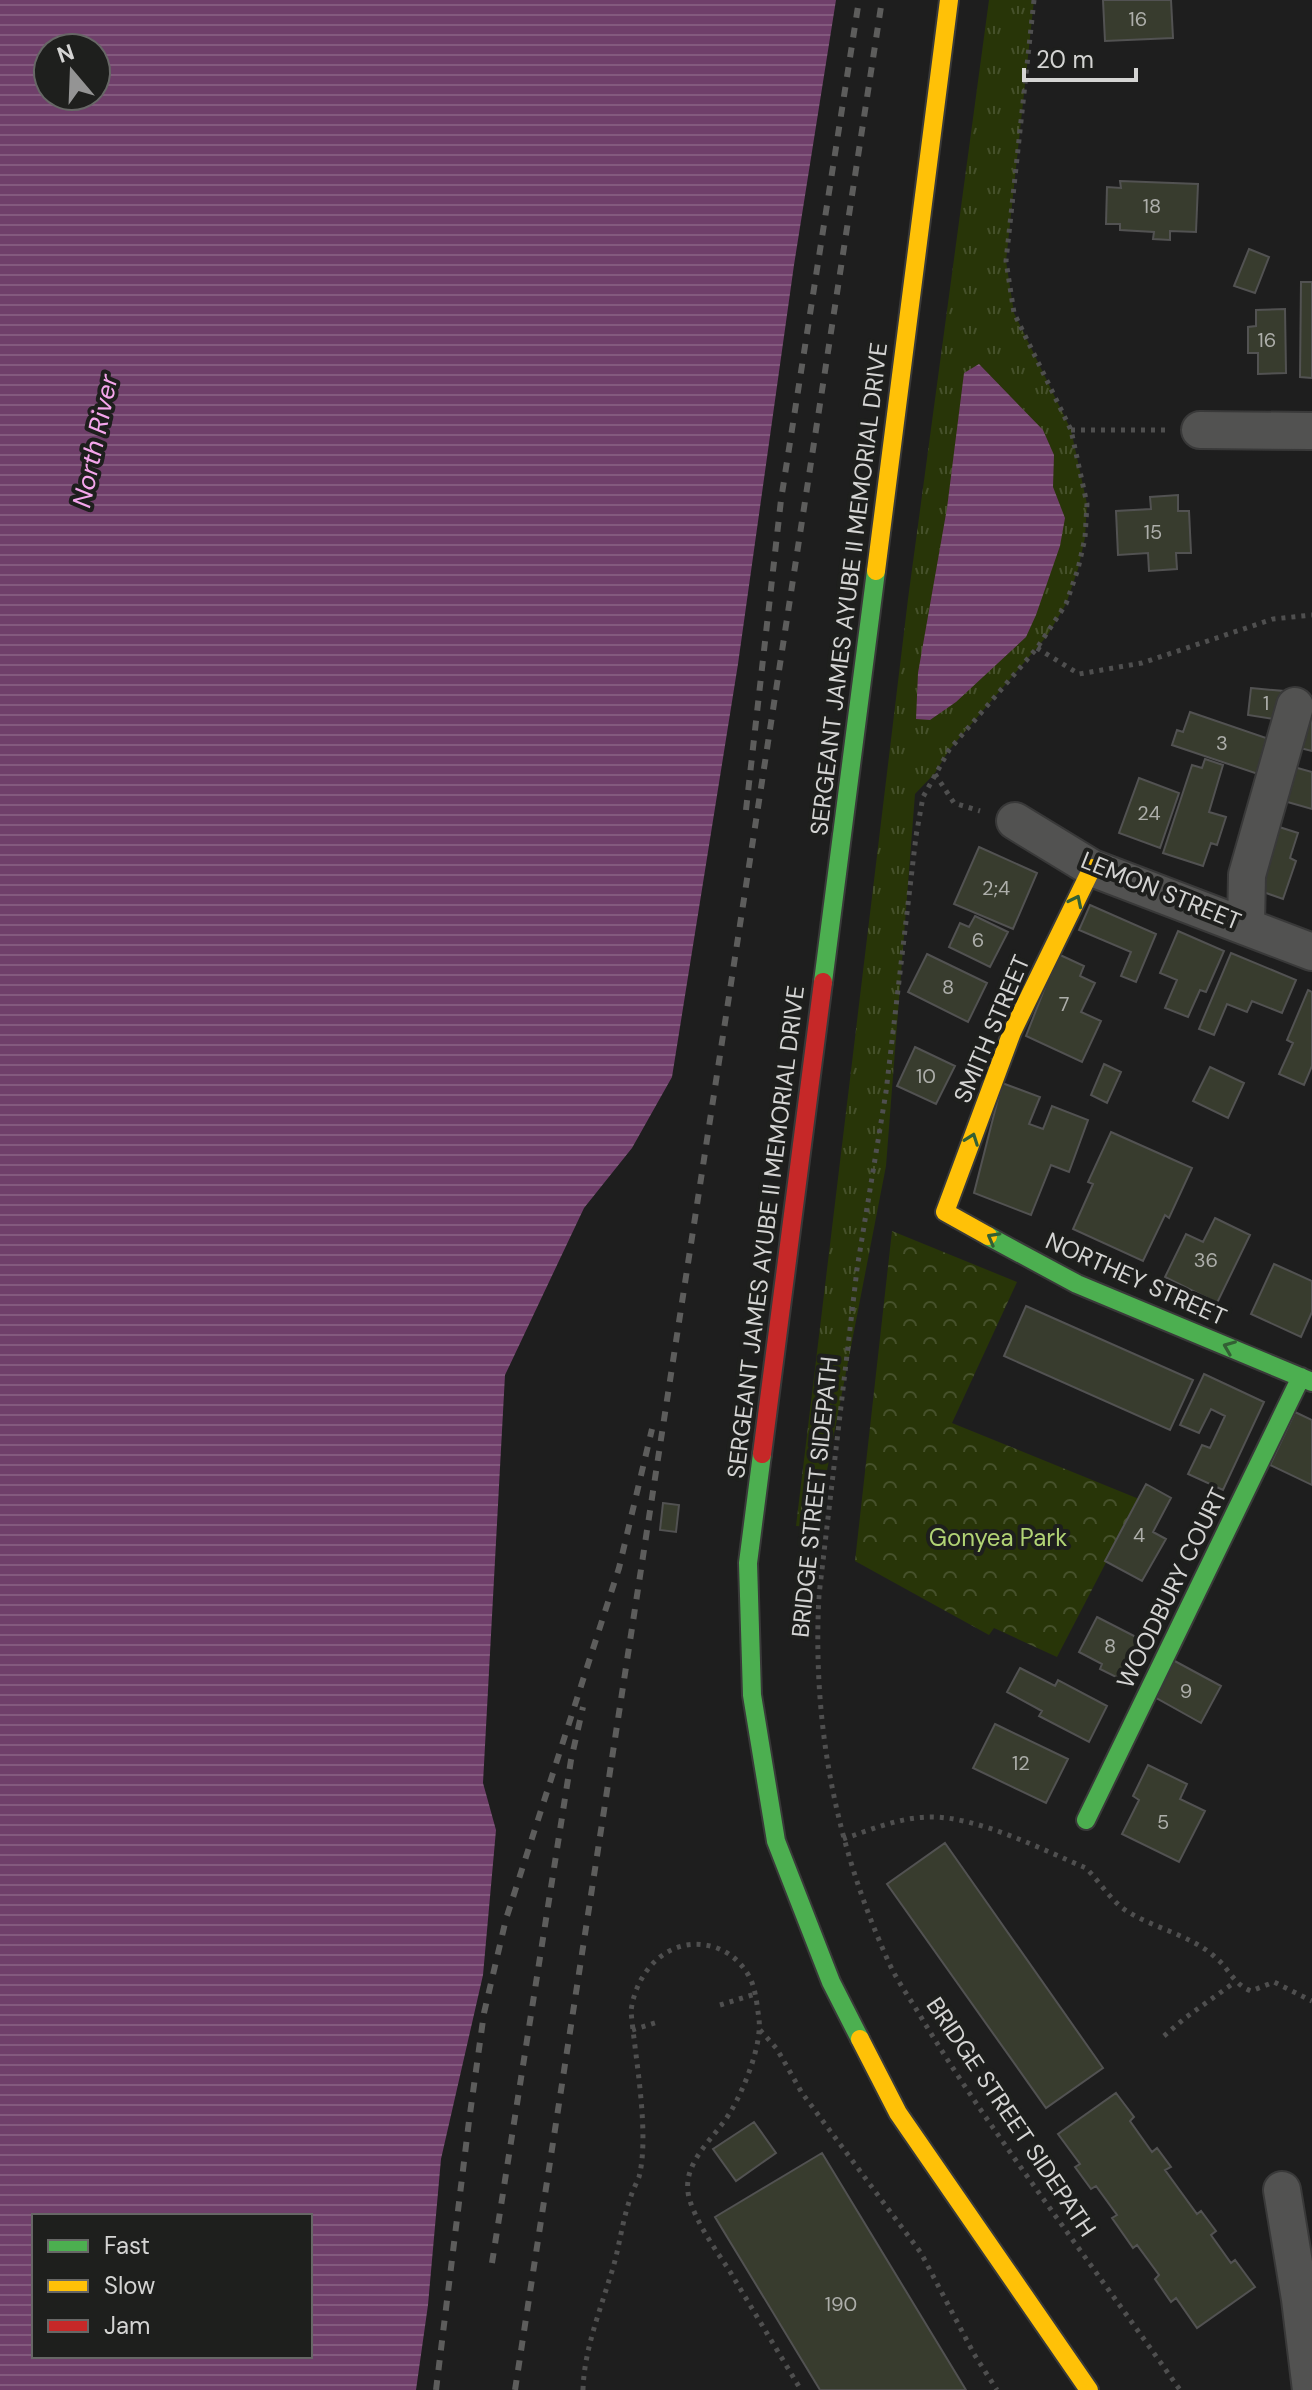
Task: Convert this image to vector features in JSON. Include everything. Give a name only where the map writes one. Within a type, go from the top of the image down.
[{"type":"main road","name":"SERGEANT JAMES AYUBE II MEMORIAL DRIVE","points":[[949,0],[748,1563],[752,1695],[776,1841],[831,1982],[898,2113],[1089,2390]]},
{"type":"main road","name":"SMITH STREET","points":[[945,1212],[1012,1032],[1092,868]]},
{"type":"main road","name":"NORTHEY STREET","points":[[945,1212],[1077,1284],[1306,1380]]},
{"type":"main road","name":"WOODBURY COURT","points":[[1086,1820],[1306,1380]]},
{"type":"street","points":[[1200,430],[1312,431]]},
{"type":"street","points":[[1246,925],[1247,875],[1295,706]]},
{"type":"street","name":"LEMON STREET","points":[[1015,821],[1092,868],[1312,952]]},
{"type":"street","points":[[1282,2190],[1311,2390]]},
{"type":"path","name":"BRIDGE STREET SIDEPATH","points":[[1034,0],[1006,261],[1014,313],[1071,430],[1087,504],[1085,538],[1066,604],[1037,648],[949,750],[923,797],[886,1092],[857,1269],[819,1595],[816,1642],[818,1681],[828,1769],[843,1839],[891,1968],[952,2069],[1180,2390]]},
{"type":"path","points":[[1071,430],[1200,430]]},
{"type":"path","points":[[1037,648],[1079,674],[1142,663],[1273,619],[1312,615]]},
{"type":"path","points":[[935,773],[954,803],[1015,821]]},
{"type":"path","points":[[843,1839],[877,1827],[928,1817],[969,1822],[1086,1868],[1110,1897],[1129,1913],[1216,1957],[1235,1982],[1251,1991],[1274,1982],[1312,2001]]},
{"type":"path","points":[[583,2390],[598,2311],[639,2175],[642,2124],[632,2030],[633,1996],[639,1980],[665,1952],[698,1943],[733,1956],[751,1979],[760,2029],[743,2086],[730,2112],[690,2168],[687,2185],[703,2228],[801,2390]]},
{"type":"path","points":[[1164,2036],[1235,1982]]},
{"type":"path","points":[[720,2005],[755,1994]]},
{"type":"path","points":[[632,2030],[658,2022]]},
{"type":"path","points":[[760,2029],[777,2049],[802,2093],[921,2253],[974,2354],[997,2390]]},
{"type":"green space","points":[[989,0],[1034,0],[1006,261],[1014,313],[1071,430],[1087,504],[1085,538],[1066,604],[1047,636],[915,794],[886,1166],[816,1527],[796,1526],[908,599]]},
{"type":"green space","name":"Gonyea Park","points":[[892,1231],[1017,1282],[952,1423],[1139,1499],[1057,1657],[994,1628],[989,1635],[855,1561]]},
{"type":"water","name":"North River","points":[[0,0],[836,0],[794,265],[738,664],[672,1077],[632,1148],[584,1208],[505,1375],[483,1783],[496,1830],[483,1975],[441,2159],[428,2305],[416,2390],[0,2390]]},
{"type":"water","points":[[979,364],[1043,430],[1054,455],[1053,487],[1065,518],[1060,546],[1026,637],[956,702],[930,720],[916,719],[918,673],[947,508],[964,373]]},
{"type":"building","points":[[1103,0],[1171,0],[1173,38],[1105,41]]},
{"type":"building","points":[[1120,181],[1198,184],[1196,232],[1170,231],[1170,240],[1153,239],[1154,232],[1120,230],[1120,224],[1106,224],[1107,187],[1121,188]]},
{"type":"building","points":[[1249,249],[1269,257],[1255,293],[1234,286]]},
{"type":"building","points":[[1301,282],[1312,282],[1312,378],[1300,377]]},
{"type":"building","points":[[1285,309],[1286,373],[1258,374],[1258,353],[1248,353],[1248,327],[1256,326],[1256,310]]},
{"type":"building","points":[[1178,495],[1178,511],[1189,511],[1191,553],[1176,553],[1177,569],[1149,571],[1148,553],[1118,555],[1116,511],[1151,509],[1150,497]]},
{"type":"building","points":[[1251,688],[1284,691],[1280,720],[1248,715]]},
{"type":"building","points":[[1190,712],[1272,740],[1261,775],[1172,745],[1177,730],[1183,732]]},
{"type":"building","points":[[1308,716],[1312,717],[1312,751],[1300,748]]},
{"type":"building","points":[[1205,759],[1223,765],[1209,812],[1226,817],[1217,845],[1211,843],[1203,866],[1163,853],[1192,765],[1202,768]]},
{"type":"building","points":[[1294,767],[1312,772],[1312,809],[1284,801]]},
{"type":"building","points":[[1139,778],[1179,793],[1160,848],[1119,833]]},
{"type":"building","points":[[1276,826],[1298,833],[1290,858],[1296,861],[1283,899],[1255,889]]},
{"type":"building","points":[[979,847],[1037,873],[1013,929],[954,904]]},
{"type":"building","points":[[1090,905],[1156,934],[1136,982],[1121,976],[1131,952],[1079,930]]},
{"type":"building","points":[[975,916],[1008,932],[990,967],[949,947],[960,923],[969,927]]},
{"type":"building","points":[[1178,931],[1224,951],[1206,992],[1200,990],[1188,1017],[1165,1008],[1177,980],[1160,973]]},
{"type":"building","points":[[1231,953],[1296,980],[1282,1013],[1252,1001],[1247,1012],[1227,1004],[1214,1035],[1199,1029]]},
{"type":"building","points":[[927,954],[987,983],[968,1022],[908,992]]},
{"type":"building","points":[[1058,954],[1084,966],[1080,976],[1095,983],[1081,1012],[1101,1021],[1082,1062],[1026,1036]]},
{"type":"building","points":[[1308,990],[1312,992],[1312,1066],[1304,1085],[1279,1074],[1293,1043],[1287,1040]]},
{"type":"building","points":[[915,1047],[955,1066],[936,1104],[897,1086]]},
{"type":"building","points":[[1104,1064],[1121,1072],[1107,1103],[1091,1095]]},
{"type":"building","points":[[1210,1067],[1244,1083],[1228,1118],[1193,1101]]},
{"type":"building","points":[[1002,1083],[1040,1097],[1029,1124],[1043,1129],[1052,1106],[1088,1120],[1069,1172],[1051,1165],[1031,1215],[974,1193]]},
{"type":"building","points":[[1111,1132],[1192,1168],[1169,1218],[1165,1215],[1143,1261],[1073,1229],[1093,1184],[1088,1182]]},
{"type":"building","points":[[1215,1218],[1250,1235],[1217,1303],[1165,1277],[1186,1234],[1203,1242]]},
{"type":"building","points":[[1274,1264],[1312,1281],[1312,1312],[1301,1337],[1251,1314]]},
{"type":"building","points":[[1026,1306],[1193,1380],[1170,1430],[1004,1356]]},
{"type":"building","points":[[1204,1374],[1264,1402],[1223,1490],[1188,1474],[1202,1445],[1210,1448],[1225,1416],[1211,1409],[1199,1433],[1180,1425]]},
{"type":"building","points":[[1295,1412],[1312,1420],[1312,1485],[1270,1465]]},
{"type":"building","points":[[1146,1484],[1171,1498],[1153,1532],[1166,1539],[1142,1581],[1105,1561]]},
{"type":"building","points":[[663,1503],[679,1505],[676,1532],[660,1530]]},
{"type":"building","points":[[1097,1617],[1140,1639],[1120,1679],[1100,1669],[1102,1664],[1079,1652]]},
{"type":"building","points":[[1171,1659],[1221,1686],[1201,1723],[1151,1695]]},
{"type":"building","points":[[1020,1668],[1055,1686],[1058,1680],[1107,1706],[1089,1742],[1039,1716],[1042,1711],[1007,1692]]},
{"type":"building","points":[[995,1724],[1068,1759],[1046,1803],[973,1768]]},
{"type":"building","points":[[1148,1765],[1187,1784],[1180,1799],[1205,1811],[1179,1862],[1122,1834],[1139,1800],[1133,1796]]},
{"type":"building","points":[[945,1843],[1103,2068],[1046,2108],[887,1884]]},
{"type":"building","points":[[1116,2093],[1134,2117],[1130,2121],[1152,2152],[1157,2148],[1171,2167],[1165,2170],[1197,2214],[1201,2211],[1216,2231],[1211,2235],[1231,2263],[1235,2260],[1255,2287],[1197,2328],[1176,2298],[1171,2302],[1155,2279],[1159,2275],[1137,2245],[1133,2248],[1112,2218],[1117,2215],[1096,2186],[1091,2189],[1075,2167],[1080,2164],[1058,2134]]},
{"type":"building","points":[[754,2122],[776,2153],[736,2181],[713,2149]]},
{"type":"building","points":[[822,2153],[966,2390],[820,2390],[715,2217]]},
{"type":"railway","points":[[746,810],[781,500],[859,0]]},
{"type":"railway","points":[[515,2390],[882,0]]},
{"type":"railway","points":[[436,2390],[484,2013],[506,1919],[619,1568],[652,1429]]},
{"type":"railway","points":[[492,2263],[571,1760],[583,1707]]},
{"type":"traffic: fast","points":[[823,982],[876,571]]},
{"type":"traffic: fast","points":[[988,1236],[1077,1284],[1312,1382]]},
{"type":"traffic: fast","points":[[1086,1820],[1301,1377]]},
{"type":"traffic: fast","points":[[762,1454],[748,1563],[752,1695],[776,1841],[831,1982],[860,2039]]},
{"type":"traffic: slow","points":[[876,571],[949,0]]},
{"type":"traffic: slow","points":[[988,1236],[945,1212],[1012,1032],[1092,868]]},
{"type":"traffic: slow","points":[[860,2039],[898,2113],[1089,2390]]},
{"type":"traffic: jam","points":[[762,1454],[823,982]]}]
